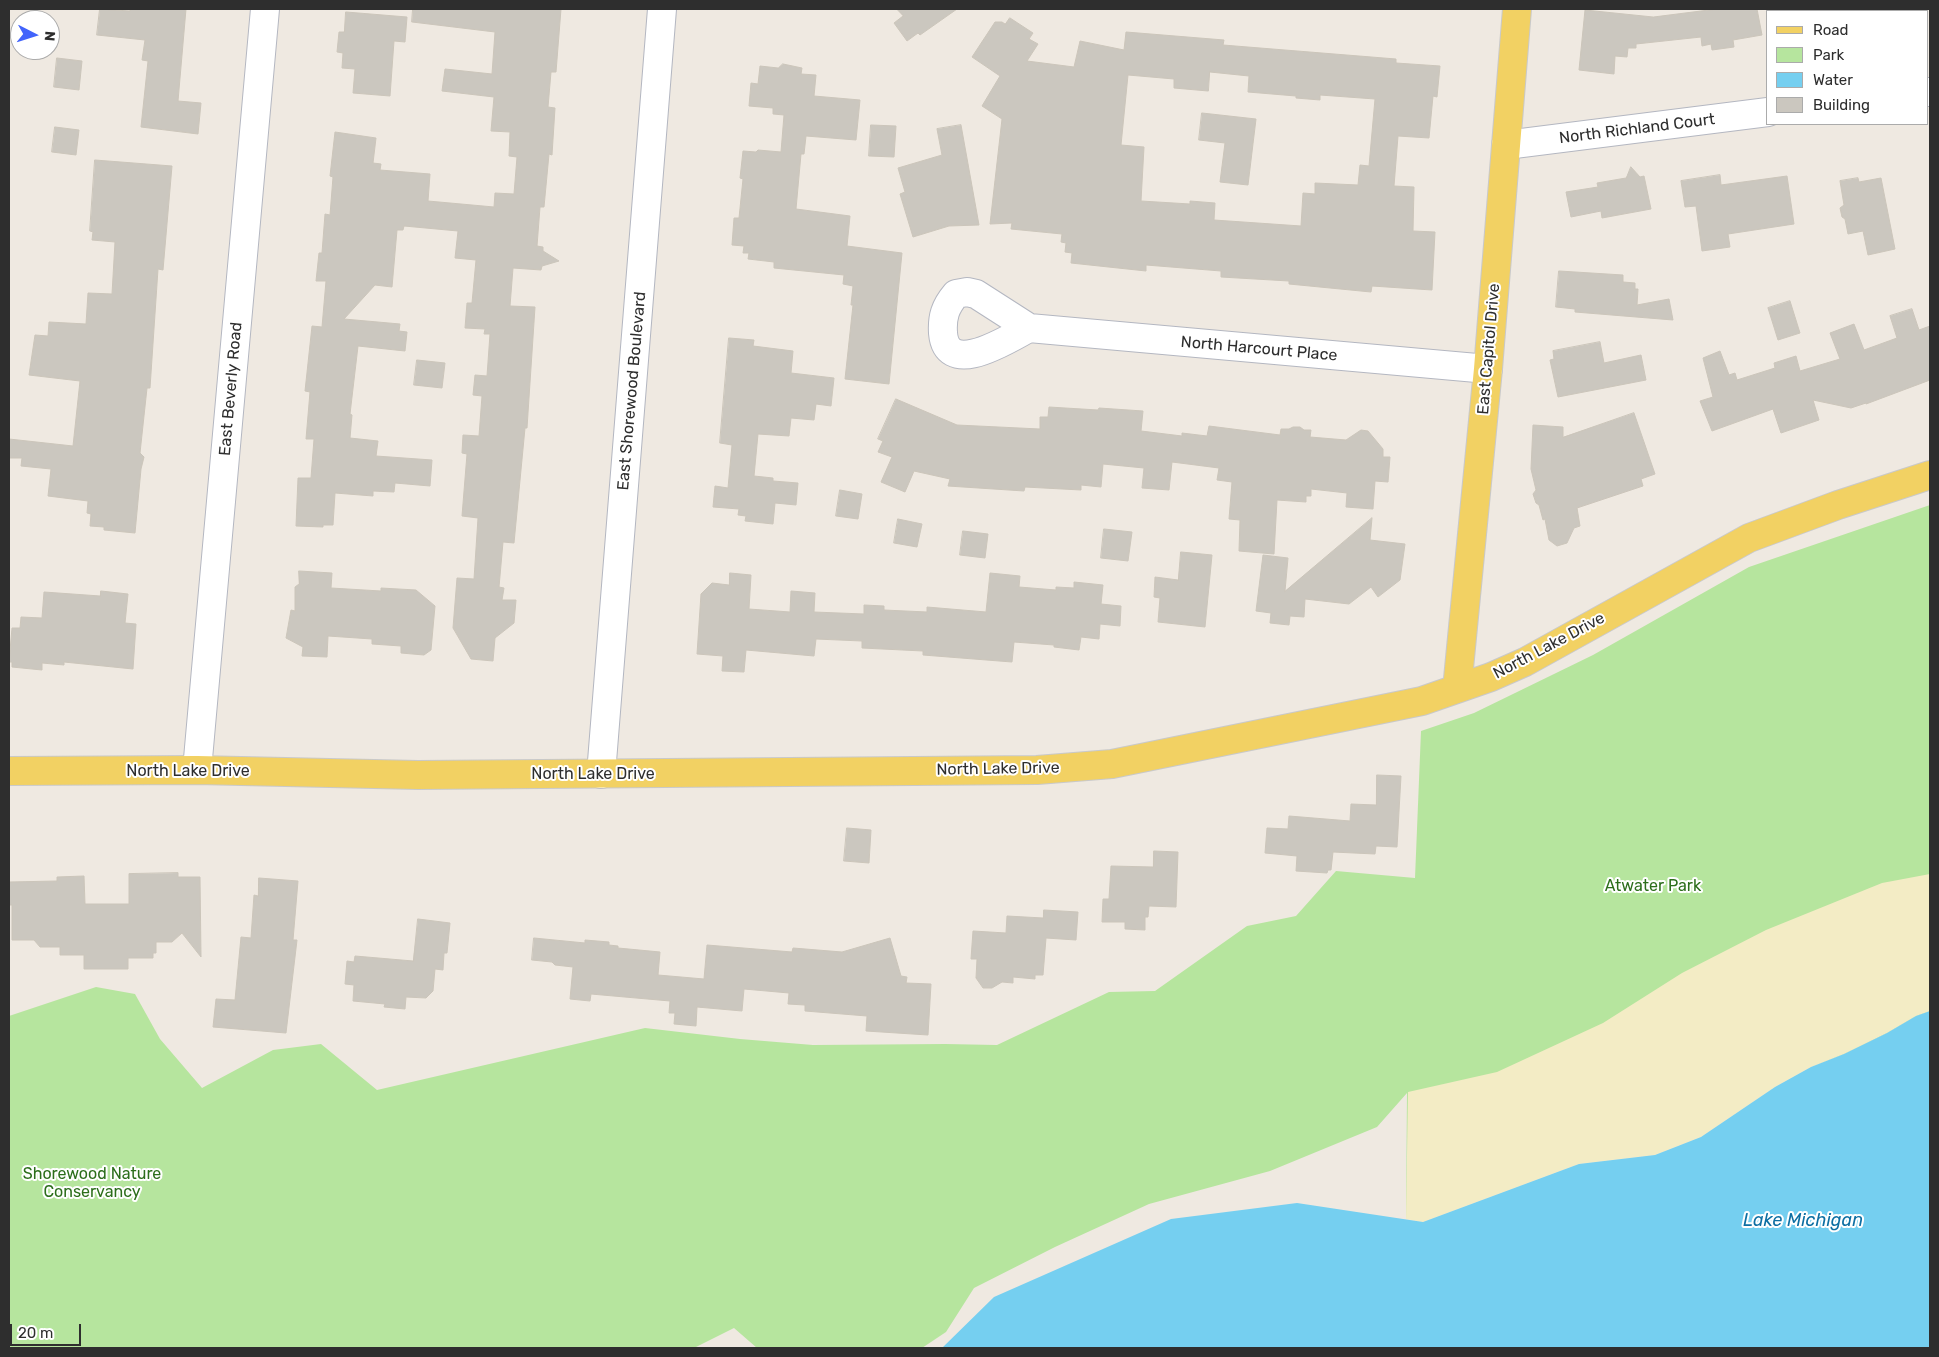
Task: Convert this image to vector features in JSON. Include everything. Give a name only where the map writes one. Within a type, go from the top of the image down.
[{"type":"main road","name":"East Capitol Drive","points":[[1457,690],[1488,370],[1517,9]]},
{"type":"main road","name":"North Lake Drive","points":[[9,771],[197,770],[418,775],[601,774],[1037,770],[1112,764],[1422,701],[1457,690],[1525,662],[1749,538],[1775,527],[1930,475]]},
{"type":"street","name":"East Beverly Road","points":[[197,770],[266,9]]},
{"type":"street","name":"East Shorewood Boulevard","points":[[601,774],[662,9]]},
{"type":"street","name":"North Richland Court","points":[[1506,145],[1766,112]]},
{"type":"street","name":"North Harcourt Place","points":[[1029,328],[1488,370]]},
{"type":"green space","points":[[1930,505],[1930,1011],[1916,1016],[1844,1054],[1406,1219],[1407,1093],[1377,1127],[1270,1171],[1149,1204],[1055,1247],[974,1288],[946,1332],[922,1348],[757,1348],[734,1328],[694,1348],[9,1348],[9,1016],[96,987],[135,994],[160,1039],[202,1088],[273,1050],[321,1044],[377,1090],[645,1028],[813,1045],[997,1045],[1109,992],[1155,991],[1247,926],[1296,916],[1336,871],[1415,878],[1421,731],[1474,713],[1593,655],[1749,567]]},
{"type":"sand","points":[[1930,874],[1930,1011],[1916,1016],[1844,1054],[1811,1067],[1775,1087],[1701,1137],[1655,1155],[1579,1164],[1423,1222],[1406,1219],[1408,1092],[1497,1072],[1603,1023],[1682,973],[1766,930],[1882,883]]},
{"type":"water","name":"Lake Michigan","points":[[1930,1011],[1930,1348],[942,1348],[994,1297],[1171,1219],[1297,1203],[1423,1222],[1579,1164],[1655,1155],[1701,1137],[1775,1087],[1811,1067],[1844,1054],[1916,1016]]},
{"type":"building","points":[[100,9],[130,11],[130,9],[186,9],[178,101],[201,103],[198,134],[141,127],[148,61],[142,60],[145,40],[97,35]]},
{"type":"building","points":[[413,9],[561,9],[556,72],[551,72],[548,107],[555,108],[552,155],[549,154],[544,207],[540,207],[537,246],[543,247],[543,251],[559,261],[542,266],[541,270],[513,268],[510,306],[535,307],[527,428],[525,428],[514,543],[503,542],[499,587],[504,588],[502,600],[516,600],[514,623],[495,638],[493,661],[471,659],[453,628],[457,578],[474,579],[478,518],[462,516],[467,454],[462,453],[463,435],[479,436],[482,396],[473,395],[475,375],[487,376],[490,334],[484,334],[485,329],[465,328],[467,303],[472,303],[476,260],[455,258],[458,231],[404,226],[403,230],[397,230],[392,287],[375,285],[344,319],[400,324],[399,331],[407,332],[405,351],[358,346],[350,414],[352,415],[350,438],[378,441],[376,456],[432,460],[430,486],[395,483],[394,492],[373,491],[373,496],[335,493],[333,525],[323,525],[323,527],[296,526],[298,478],[311,478],[314,439],[306,439],[310,392],[305,391],[312,326],[322,327],[326,281],[316,281],[319,253],[322,253],[325,214],[330,215],[333,177],[330,176],[335,132],[376,138],[373,163],[381,164],[380,170],[430,174],[428,201],[494,207],[495,193],[514,194],[517,157],[509,156],[510,132],[491,131],[494,97],[442,91],[445,69],[492,74],[495,32],[412,22]]},
{"type":"building","points":[[897,9],[957,9],[920,35],[918,33],[907,41],[894,23],[903,16]]},
{"type":"building","points":[[1717,9],[1757,9],[1762,35],[1733,40],[1734,47],[1712,50],[1711,44],[1702,46],[1701,37],[1636,44],[1636,48],[1628,48],[1627,57],[1615,56],[1614,74],[1579,70],[1585,10],[1653,17]]},
{"type":"building","points":[[346,12],[407,17],[405,42],[394,41],[390,96],[353,93],[355,69],[342,68],[343,53],[337,52],[339,32],[344,32]]},
{"type":"building","points":[[1010,18],[1033,33],[1029,39],[1038,44],[1027,61],[1074,67],[1080,41],[1124,50],[1126,32],[1224,40],[1223,45],[1396,59],[1396,63],[1440,66],[1437,97],[1433,96],[1429,138],[1398,136],[1394,186],[1414,187],[1413,231],[1435,232],[1432,290],[1372,286],[1371,292],[1289,284],[1289,281],[1221,277],[1221,271],[1146,265],[1146,271],[1071,263],[1072,253],[1065,252],[1066,243],[1061,242],[1062,234],[1011,229],[1012,223],[990,224],[1002,119],[982,106],[1000,76],[972,57],[995,22],[1005,24]],"holes":[[[1210,72],[1249,76],[1248,92],[1320,100],[1320,95],[1375,99],[1369,166],[1360,165],[1358,185],[1315,183],[1315,194],[1303,193],[1301,226],[1214,220],[1215,203],[1190,201],[1190,204],[1141,201],[1144,147],[1121,145],[1128,75],[1174,79],[1174,88],[1208,91]]]},
{"type":"building","points":[[60,58],[82,61],[79,90],[54,87],[57,60]]},
{"type":"building","points":[[783,64],[802,68],[801,74],[816,75],[814,96],[860,100],[856,140],[806,136],[804,154],[801,154],[796,209],[850,216],[847,246],[902,253],[889,384],[845,379],[853,305],[851,305],[853,286],[843,284],[844,275],[774,268],[774,262],[748,259],[749,253],[743,253],[744,246],[732,245],[734,218],[739,218],[743,179],[740,178],[743,151],[781,152],[784,115],[773,114],[773,108],[749,106],[751,83],[758,84],[760,66],[778,68]]},
{"type":"building","points":[[1202,113],[1256,119],[1248,185],[1220,182],[1225,143],[1199,140]]},
{"type":"building","points":[[871,125],[896,126],[894,157],[869,156]]},
{"type":"building","points":[[961,125],[979,225],[949,226],[913,237],[900,194],[905,192],[898,168],[942,155],[937,129]]},
{"type":"building","points":[[55,127],[79,130],[76,155],[52,152]]},
{"type":"building","points":[[95,160],[172,166],[163,270],[158,269],[150,388],[147,388],[140,453],[144,457],[141,469],[135,533],[104,530],[104,527],[90,526],[91,514],[87,513],[88,501],[48,496],[51,469],[21,466],[22,458],[9,458],[9,439],[73,446],[80,381],[29,375],[35,335],[48,336],[49,322],[86,324],[88,293],[112,294],[115,242],[92,240],[93,232],[90,231]]},
{"type":"building","points":[[1631,167],[1640,177],[1644,176],[1651,209],[1602,218],[1601,211],[1571,217],[1566,192],[1598,187],[1597,183],[1626,178]]},
{"type":"building","points":[[1720,175],[1721,185],[1787,176],[1794,224],[1728,234],[1730,247],[1702,251],[1696,206],[1685,207],[1681,181]]},
{"type":"building","points":[[1858,178],[1859,182],[1881,178],[1895,249],[1868,255],[1863,231],[1848,234],[1845,219],[1842,217],[1840,208],[1844,205],[1840,181]]},
{"type":"building","points":[[1559,271],[1623,275],[1623,282],[1635,283],[1635,289],[1638,289],[1637,305],[1669,299],[1673,320],[1575,312],[1575,309],[1556,307]]},
{"type":"building","points":[[1790,301],[1800,333],[1778,340],[1768,308]]},
{"type":"building","points":[[1912,309],[1919,330],[1930,326],[1930,380],[1851,408],[1813,400],[1819,420],[1781,433],[1773,409],[1712,431],[1700,401],[1713,397],[1703,358],[1720,351],[1729,375],[1735,373],[1737,380],[1775,368],[1774,363],[1796,356],[1800,371],[1840,359],[1830,333],[1854,324],[1864,350],[1897,338],[1890,316]]},
{"type":"building","points":[[729,338],[754,340],[753,346],[793,351],[791,373],[834,378],[831,406],[816,404],[814,420],[791,418],[789,436],[758,434],[754,476],[773,478],[773,481],[798,483],[796,505],[775,503],[773,524],[745,521],[746,516],[738,515],[739,509],[713,507],[715,486],[728,488],[732,445],[720,443]]},
{"type":"building","points":[[1600,342],[1604,363],[1641,355],[1646,380],[1558,397],[1550,360],[1554,359],[1553,351]]},
{"type":"building","points":[[417,360],[445,363],[442,388],[414,385]]},
{"type":"building","points":[[896,399],[957,425],[1040,429],[1040,417],[1048,417],[1049,407],[1143,411],[1141,431],[1182,436],[1182,433],[1207,436],[1209,426],[1280,435],[1281,429],[1300,427],[1304,430],[1311,430],[1310,437],[1346,440],[1361,430],[1368,431],[1383,449],[1383,457],[1390,457],[1388,482],[1375,481],[1373,509],[1346,507],[1347,493],[1311,489],[1311,496],[1306,496],[1306,502],[1277,500],[1274,554],[1239,551],[1240,520],[1229,519],[1232,482],[1217,480],[1219,468],[1172,462],[1169,490],[1142,488],[1144,468],[1103,464],[1101,487],[1081,485],[1081,490],[1025,487],[1024,491],[948,486],[950,479],[914,471],[905,492],[881,482],[892,457],[878,452],[883,441],[878,439]]},
{"type":"building","points":[[1634,413],[1655,474],[1641,479],[1643,486],[1577,508],[1580,526],[1574,528],[1567,543],[1557,546],[1549,540],[1545,519],[1543,520],[1539,505],[1536,503],[1533,494],[1536,490],[1531,469],[1533,425],[1563,427],[1563,437]]},
{"type":"building","points":[[840,490],[862,494],[858,519],[836,516]]},
{"type":"building","points":[[1372,518],[1370,540],[1405,544],[1400,580],[1378,597],[1371,587],[1349,604],[1305,599],[1304,617],[1290,616],[1289,625],[1270,623],[1271,613],[1256,611],[1263,555],[1288,558],[1285,591]]},
{"type":"building","points":[[898,519],[922,524],[917,547],[894,543]]},
{"type":"building","points":[[1104,529],[1132,532],[1128,561],[1101,558]]},
{"type":"building","points":[[963,531],[988,534],[985,558],[960,555]]},
{"type":"building","points":[[1181,552],[1212,555],[1205,627],[1158,622],[1160,598],[1154,597],[1155,577],[1178,580]]},
{"type":"building","points":[[299,571],[332,573],[331,588],[381,591],[381,588],[416,590],[435,606],[431,650],[424,655],[401,653],[401,646],[372,644],[372,639],[328,636],[327,657],[302,656],[303,647],[286,638],[291,610],[295,611],[295,587],[299,584]]},
{"type":"building","points":[[730,573],[751,575],[749,609],[790,612],[791,591],[815,593],[814,612],[864,614],[864,605],[884,606],[884,610],[927,612],[927,607],[986,612],[990,573],[1020,576],[1019,587],[1056,590],[1056,587],[1074,588],[1074,582],[1103,585],[1101,604],[1121,606],[1120,626],[1100,624],[1099,639],[1081,637],[1079,650],[1054,647],[1054,645],[1014,642],[1012,662],[923,655],[923,651],[862,648],[862,641],[816,639],[814,656],[746,650],[744,672],[722,671],[723,656],[697,654],[701,594],[712,583],[729,585]]},
{"type":"building","points":[[101,591],[128,594],[125,623],[136,624],[133,669],[64,662],[64,665],[42,663],[42,670],[12,667],[12,662],[9,662],[12,628],[20,628],[21,617],[42,618],[44,592],[100,596]]},
{"type":"building","points":[[1377,775],[1401,776],[1397,847],[1376,846],[1375,854],[1333,852],[1331,870],[1328,870],[1327,873],[1296,871],[1297,856],[1265,853],[1267,828],[1288,829],[1289,816],[1350,821],[1351,804],[1376,805]]},
{"type":"building","points":[[847,828],[871,830],[869,863],[844,861]]},
{"type":"building","points":[[1154,851],[1178,852],[1176,907],[1149,906],[1148,917],[1145,917],[1145,930],[1125,929],[1125,922],[1102,922],[1103,899],[1109,899],[1111,866],[1153,867]]},
{"type":"building","points":[[178,873],[178,877],[200,877],[201,957],[182,933],[172,942],[156,942],[156,953],[153,953],[153,958],[128,958],[128,969],[84,969],[84,955],[60,955],[60,947],[40,947],[34,940],[12,940],[12,905],[9,905],[9,882],[57,881],[57,877],[84,876],[85,904],[129,904],[129,874]]},
{"type":"building","points":[[259,878],[298,881],[293,940],[297,940],[286,1033],[213,1027],[216,999],[235,1000],[241,937],[251,938],[254,895],[258,896]]},
{"type":"building","points":[[1044,910],[1078,912],[1076,940],[1046,938],[1043,975],[1035,975],[1035,979],[1013,977],[1013,983],[1002,982],[992,988],[983,988],[976,978],[977,959],[971,959],[973,931],[1006,933],[1007,916],[1043,918]]},
{"type":"building","points":[[418,919],[450,923],[447,953],[444,953],[443,970],[435,969],[433,991],[426,998],[406,997],[405,1009],[384,1007],[385,1004],[353,1001],[354,985],[345,984],[347,961],[354,962],[355,956],[413,961]]},
{"type":"building","points":[[534,938],[585,943],[585,940],[609,942],[609,945],[618,946],[618,948],[660,952],[658,975],[704,979],[707,945],[792,952],[793,948],[842,952],[890,938],[901,976],[907,977],[906,983],[931,984],[928,1035],[866,1031],[867,1016],[805,1011],[805,1005],[788,1004],[789,993],[744,989],[742,1011],[697,1007],[696,1026],[674,1024],[675,1013],[669,1013],[670,1001],[591,994],[590,1001],[570,999],[573,967],[532,960]]},
{"type":"park label","name":"Atwater Park","points":[[1653,886]]},
{"type":"park label","name":"Shorewood Nature Conservancy","points":[[92,1183]]}]
